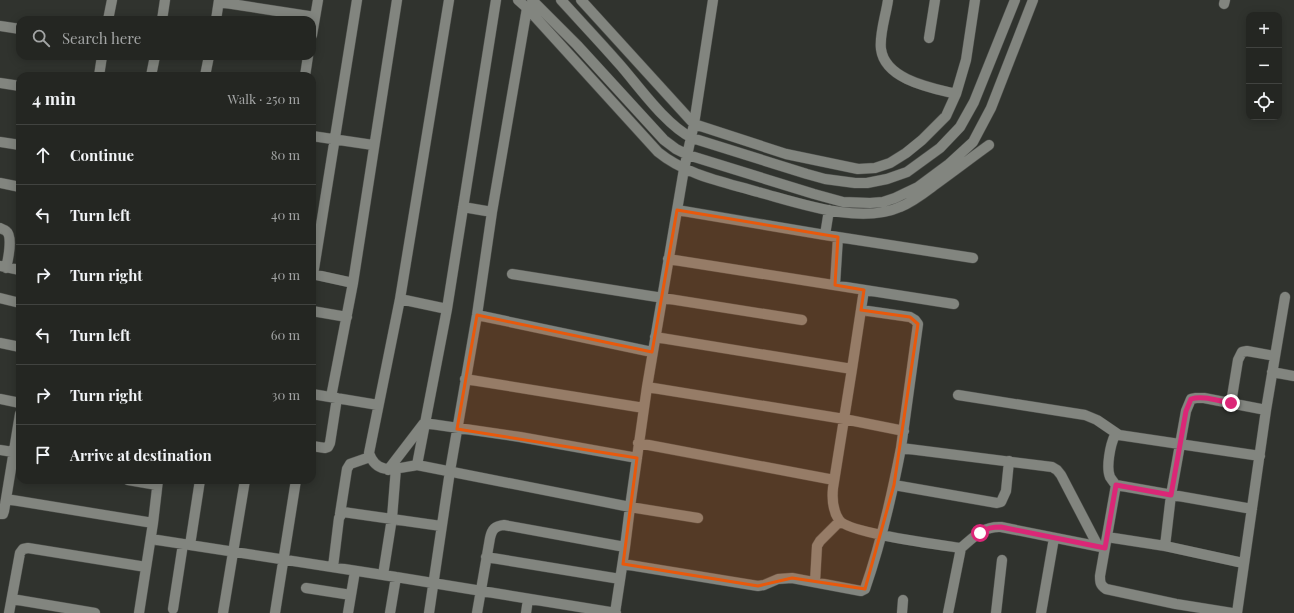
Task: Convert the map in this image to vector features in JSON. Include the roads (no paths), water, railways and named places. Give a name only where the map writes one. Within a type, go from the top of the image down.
[{"type":"street","points":[[109,16],[112,0]]},
{"type":"street","points":[[163,16],[166,0]]},
{"type":"street","points":[[315,16],[318,0]]},
{"type":"street","points":[[316,255],[357,0]]},
{"type":"street","points":[[316,447],[325,448],[328,447],[330,443],[334,398],[397,0]]},
{"type":"street","points":[[449,0],[400,299],[369,453],[370,457],[376,465],[392,469],[417,465],[630,507],[698,518]]},
{"type":"street","points":[[417,465],[447,308],[496,0]]},
{"type":"street","points":[[518,0],[530,4],[577,45],[664,140],[676,149],[688,155],[814,194],[843,202],[870,203],[883,202],[918,187],[949,164],[973,142],[991,108],[1033,0]]},
{"type":"street","points":[[561,0],[612,55],[669,122],[682,133],[692,138],[825,179],[855,183],[867,183],[887,179],[907,172],[940,148],[960,127],[974,102],[1015,0]]},
{"type":"street","points":[[581,0],[694,124],[786,154],[858,169],[875,168],[890,163],[906,153],[922,140],[946,116],[956,94],[966,60],[975,0]]},
{"type":"street","points":[[151,539],[396,576],[434,584],[481,590],[615,613],[623,564],[646,387],[684,169],[692,138],[713,0]]},
{"type":"street","points":[[888,0],[880,44],[883,57],[888,65],[901,76],[918,84],[956,94]]},
{"type":"street","points":[[929,38],[935,0]]},
{"type":"street","points":[[217,16],[219,1],[309,16]]},
{"type":"street","points":[[530,4],[658,152],[669,161],[684,169],[723,182],[829,210],[851,213],[885,212],[900,208],[914,200],[989,145]]},
{"type":"street","points":[[429,613],[441,526],[477,315],[492,212],[530,4]]},
{"type":"street","points":[[0,26],[16,28]]},
{"type":"street","points":[[100,72],[101,60]]},
{"type":"street","points":[[152,72],[154,60]]},
{"type":"street","points":[[206,72],[208,60]]},
{"type":"street","points":[[306,72],[307,60]]},
{"type":"street","points":[[0,83],[16,85]]},
{"type":"street","points":[[316,137],[373,145]]},
{"type":"street","points":[[0,142],[16,144]]},
{"type":"street","points":[[0,183],[16,186]]},
{"type":"street","points":[[463,207],[492,212]]},
{"type":"street","points":[[677,210],[973,258]]},
{"type":"street","points":[[826,235],[829,210]]},
{"type":"street","points":[[0,228],[9,234],[10,242],[3,267],[16,269]]},
{"type":"street","points":[[835,285],[838,237]]},
{"type":"street","points":[[668,259],[954,304]]},
{"type":"street","points":[[512,274],[802,320]]},
{"type":"street","points":[[316,275],[353,283]]},
{"type":"street","points":[[864,290],[834,480],[832,496],[834,506],[840,521],[850,527],[960,548]]},
{"type":"street","points":[[1236,613],[1266,410],[1285,297]]},
{"type":"street","points":[[0,298],[16,302]]},
{"type":"street","points":[[400,299],[447,308]]},
{"type":"street","points":[[623,564],[758,586],[785,577],[862,591],[865,589],[882,534],[894,485],[904,431],[918,324],[910,316],[861,310]]},
{"type":"street","points":[[316,312],[347,317]]},
{"type":"street","points":[[477,315],[652,352]]},
{"type":"street","points":[[655,337],[852,369]]},
{"type":"street","points":[[0,343],[16,346]]},
{"type":"street","points":[[1231,403],[1238,360],[1242,352],[1247,351],[1275,356]]},
{"type":"street","points":[[1272,372],[1294,376]]},
{"type":"street","points":[[465,379],[644,408]]},
{"type":"street","points":[[646,387],[844,419],[904,431]]},
{"type":"street","points":[[316,395],[378,406]]},
{"type":"street","points":[[958,395],[1085,415],[1097,420],[1119,435],[1260,456]]},
{"type":"street","points":[[1165,546],[1171,495],[1180,444],[1186,411],[1191,399],[1204,398],[1266,410]]},
{"type":"street","points":[[0,399],[16,402]]},
{"type":"street","points":[[424,423],[520,437],[637,458]]},
{"type":"street","points":[[383,575],[392,518],[392,469],[424,423]]},
{"type":"street","points":[[1119,435],[1115,435],[1113,438],[1108,466],[1110,477],[1116,485],[1252,509]]},
{"type":"street","points":[[638,443],[834,480]]},
{"type":"street","points":[[901,448],[1046,466],[1057,470],[1101,547]]},
{"type":"street","points":[[0,450],[15,458],[3,514],[0,514]]},
{"type":"street","points":[[333,567],[347,469],[352,462],[370,457]]},
{"type":"street","points":[[894,485],[997,503],[1002,502],[1006,491],[1009,461]]},
{"type":"street","points":[[139,613],[158,484]]},
{"type":"street","points":[[173,609],[199,484]]},
{"type":"street","points":[[224,613],[244,484]]},
{"type":"street","points":[[274,613],[295,484]]},
{"type":"street","points":[[1116,485],[1107,537],[1101,547],[1100,582],[1102,586],[1106,589],[1175,608],[1232,613]]},
{"type":"street","points":[[6,499],[153,523]]},
{"type":"street","points":[[340,514],[343,512],[348,512],[441,526]]},
{"type":"street","points":[[815,582],[817,546],[840,521]]},
{"type":"street","points":[[477,613],[486,557],[492,532],[495,527],[504,525],[625,547]]},
{"type":"street","points":[[948,613],[960,548],[985,529],[1001,527],[1101,547]]},
{"type":"street","points":[[1107,537],[1165,546],[1243,563]]},
{"type":"street","points":[[1042,613],[1054,538]]},
{"type":"street","points":[[9,613],[20,552],[23,549],[28,548],[146,567]]},
{"type":"street","points":[[486,557],[620,579]]},
{"type":"street","points":[[996,613],[1002,560]]},
{"type":"street","points":[[348,613],[355,570]]},
{"type":"street","points":[[390,613],[396,576]]},
{"type":"street","points":[[306,588],[351,594]]},
{"type":"street","points":[[12,599],[96,613]]},
{"type":"street","points":[[526,613],[528,599]]},
{"type":"street","points":[[902,613],[904,600]]}]
